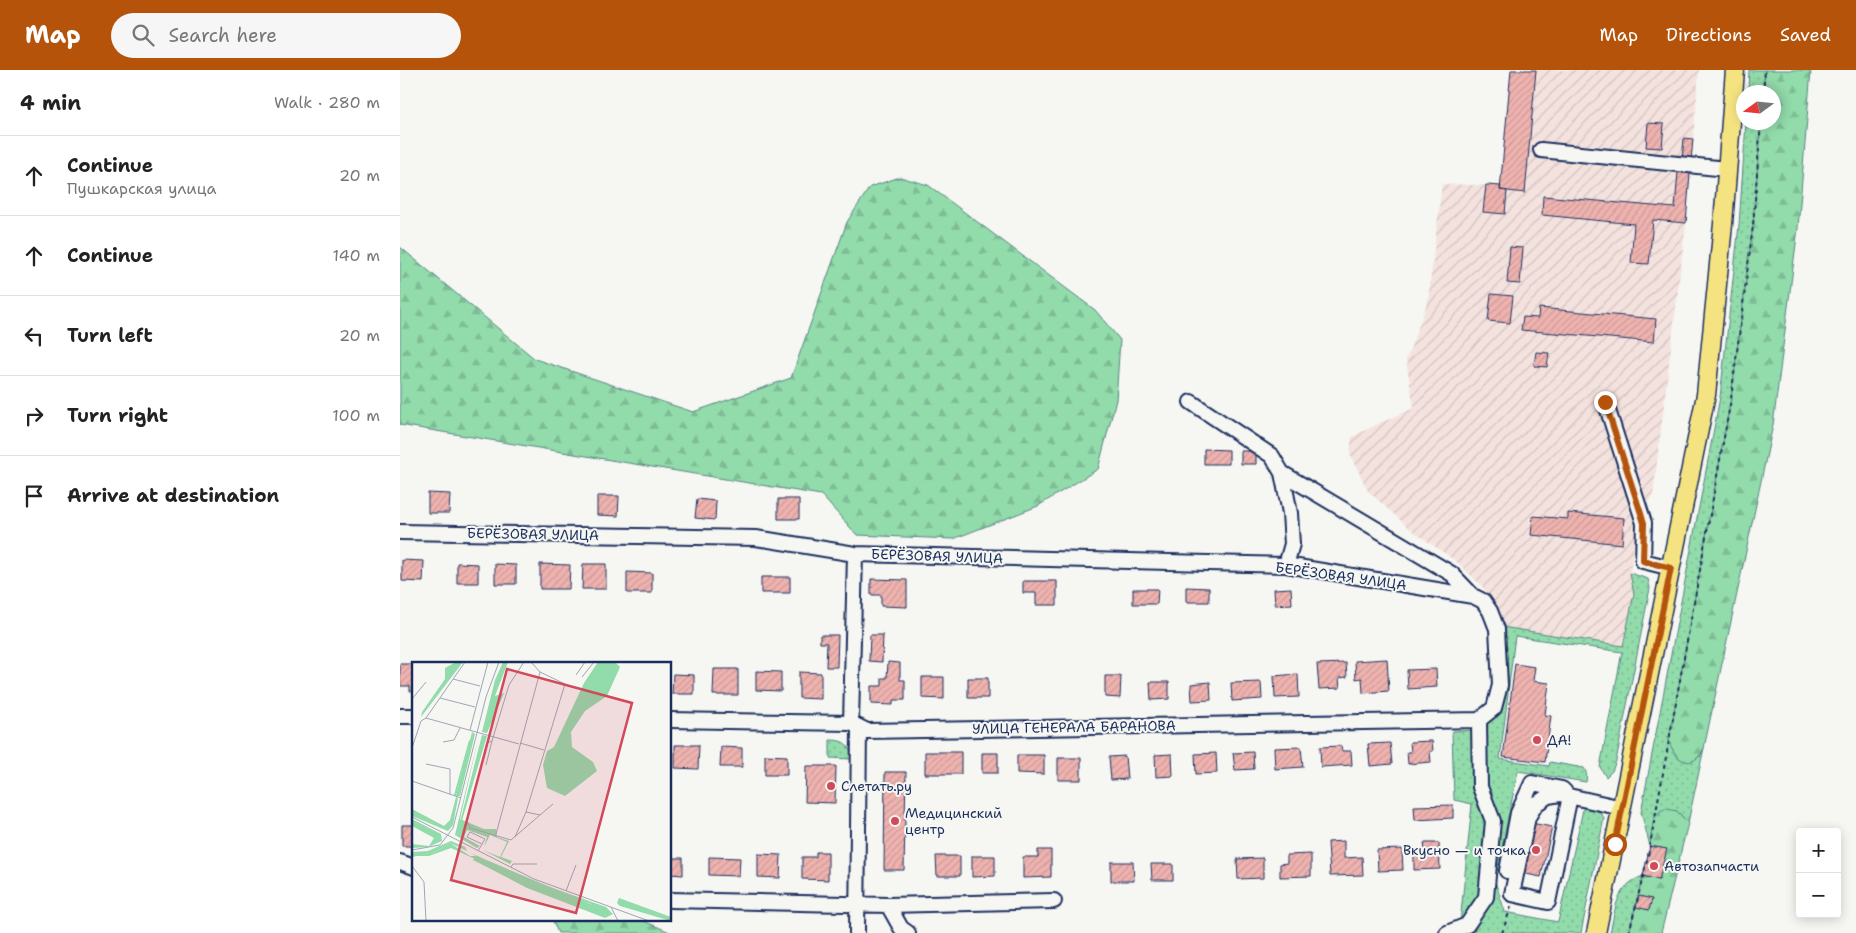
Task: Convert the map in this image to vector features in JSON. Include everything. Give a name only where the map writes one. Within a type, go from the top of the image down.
[{"type":"main road","points":[[1596,933],[1706,395],[1735,70]]},
{"type":"street","points":[[1541,150],[1727,169]]},
{"type":"street","points":[[1191,402],[1272,456],[1282,473],[1290,513],[1292,544],[1286,565]]},
{"type":"street","points":[[1605,402],[1644,523],[1643,561],[1671,568]]},
{"type":"street","points":[[1282,473],[1452,574],[1473,596],[1483,602],[1490,611],[1497,630],[1500,685],[1494,708],[1480,720],[1480,787],[1493,821],[1486,897],[1467,925],[1447,933]]},
{"type":"street","name":"БЕРЁЗОВАЯ УЛИЦА","points":[[400,532],[756,538],[854,554],[1286,565],[1473,596]]},
{"type":"street","points":[[854,554],[857,933]]},
{"type":"street","name":"УЛИЦА ГЕНЕРАЛА БАРАНОВА","points":[[671,720],[855,725],[867,731],[1480,720]]},
{"type":"street","points":[[1532,783],[1562,789],[1570,796],[1548,902],[1512,894],[1505,881],[1518,813],[1532,783]]},
{"type":"street","points":[[1512,894],[1528,817],[1536,804],[1548,796],[1560,794],[1622,808]]},
{"type":"street","points":[[400,862],[412,866]]},
{"type":"street","points":[[671,900],[857,905],[1054,901]]},
{"type":"street","points":[[888,905],[901,928],[908,933]]},
{"type":"path","points":[[1764,85],[1765,70]]},
{"type":"path","points":[[1629,933],[1648,856],[1731,399],[1753,226],[1760,130]]},
{"type":"path","points":[[1502,933],[1510,913],[1512,894]]},
{"type":"shaded area","points":[[1511,70],[1699,70],[1686,223],[1653,495],[1650,501],[1639,507],[1630,573],[1634,594],[1623,646],[1502,627],[1496,606],[1483,587],[1457,562],[1409,528],[1368,491],[1350,454],[1352,437],[1414,408],[1406,360],[1428,301],[1442,184],[1501,186]]},
{"type":"green space","points":[[1749,70],[1765,70],[1764,85],[1748,85]]},
{"type":"green space","points":[[1765,70],[1811,70],[1798,228],[1773,425],[1704,748],[1695,760],[1689,762],[1679,758],[1671,747],[1669,740],[1731,399],[1753,226],[1760,130],[1781,130],[1781,85],[1764,85]]},
{"type":"green space","points":[[1746,130],[1760,130],[1753,226],[1731,399],[1669,740],[1700,757],[1704,748],[1688,823],[1677,811],[1655,814],[1650,846],[1641,812],[1720,397],[1739,225]]},
{"type":"green space","points":[[900,177],[928,185],[1095,310],[1120,340],[1116,400],[1098,469],[1038,506],[953,539],[857,535],[821,495],[400,425],[400,247],[535,359],[693,412],[791,378],[847,222],[870,187]]},
{"type":"green space","points":[[1630,573],[1648,579],[1650,588],[1616,761],[1612,771],[1606,777],[1600,767],[1622,652],[1515,636],[1500,759],[1549,766],[1550,762],[1584,768],[1587,778],[1586,782],[1518,771],[1495,881],[1505,912],[1558,922],[1584,805],[1597,808],[1604,818],[1581,933],[1459,933],[1472,804],[1454,800],[1452,731],[1481,730],[1499,711],[1502,627],[1623,646],[1634,594]]},
{"type":"green space","points":[[830,740],[846,744],[850,750],[851,759],[830,758]]},
{"type":"green space","points":[[1666,809],[1677,811],[1688,823],[1661,933],[1629,933],[1643,876],[1659,880],[1666,849],[1650,846],[1655,818],[1657,814]]},
{"type":"green space","points":[[1643,876],[1629,933],[1610,933],[1618,899],[1622,892],[1634,880]]},
{"type":"green space","points":[[641,920],[672,933],[558,933],[553,921]]},
{"type":"building","points":[[1511,70],[1536,70],[1525,193],[1500,190]]},
{"type":"building","points":[[1648,123],[1664,124],[1662,148],[1646,147]]},
{"type":"building","points":[[1684,138],[1693,139],[1691,161],[1682,161]]},
{"type":"building","points":[[1678,172],[1690,173],[1686,223],[1653,220],[1649,264],[1631,263],[1634,224],[1542,215],[1543,196],[1675,208]]},
{"type":"building","points":[[1486,185],[1501,186],[1500,190],[1507,191],[1505,214],[1483,212]]},
{"type":"building","points":[[1510,247],[1523,248],[1520,284],[1507,283]]},
{"type":"building","points":[[1491,294],[1513,296],[1510,323],[1488,321]]},
{"type":"building","points":[[1539,308],[1656,319],[1654,342],[1521,330],[1523,317],[1538,318]]},
{"type":"building","points":[[1536,352],[1549,353],[1547,367],[1534,366]]},
{"type":"building","points":[[1204,449],[1229,450],[1229,464],[1204,464]]},
{"type":"building","points":[[1241,451],[1256,451],[1256,464],[1241,464]]},
{"type":"building","points":[[428,493],[450,494],[449,513],[428,513]]},
{"type":"building","points":[[597,496],[619,496],[618,516],[597,515]]},
{"type":"building","points":[[697,499],[716,501],[715,520],[695,518]]},
{"type":"building","points":[[778,499],[799,499],[799,519],[778,519]]},
{"type":"building","points":[[1568,513],[1624,518],[1622,544],[1531,535],[1533,516],[1568,519]]},
{"type":"building","points":[[402,560],[424,561],[423,582],[402,581]]},
{"type":"building","points":[[457,563],[478,564],[478,583],[457,583]]},
{"type":"building","points":[[495,564],[516,565],[516,584],[495,584]]},
{"type":"building","points":[[540,564],[570,565],[569,589],[540,589]]},
{"type":"building","points":[[583,564],[606,564],[606,589],[582,589]]},
{"type":"building","points":[[627,572],[652,573],[652,593],[627,593]]},
{"type":"building","points":[[761,577],[790,577],[790,593],[761,593]]},
{"type":"building","points":[[871,579],[907,580],[907,607],[881,606],[881,595],[871,595]]},
{"type":"building","points":[[1023,581],[1057,581],[1057,605],[1036,605],[1036,593],[1023,593]]},
{"type":"building","points":[[1186,587],[1209,588],[1209,602],[1186,602]]},
{"type":"building","points":[[1291,588],[1292,604],[1275,605],[1274,589]]},
{"type":"building","points":[[1133,589],[1158,589],[1157,604],[1133,604]]},
{"type":"building","points":[[820,635],[838,635],[837,667],[826,667],[827,643],[820,643]]},
{"type":"building","points":[[870,635],[883,635],[882,662],[869,661]]},
{"type":"building","points":[[1387,659],[1389,691],[1363,693],[1362,678],[1356,679],[1355,661]]},
{"type":"building","points":[[888,662],[900,663],[900,680],[905,680],[905,700],[893,700],[893,705],[871,704],[871,686],[882,686],[882,678],[887,678]]},
{"type":"building","points":[[1346,663],[1347,677],[1339,678],[1340,688],[1319,689],[1317,664]]},
{"type":"building","points":[[400,664],[412,664],[412,691],[410,691],[410,686],[400,686]]},
{"type":"building","points":[[1515,664],[1535,667],[1533,681],[1549,683],[1545,715],[1551,716],[1545,762],[1503,757]]},
{"type":"building","points":[[714,669],[738,669],[738,695],[713,695]]},
{"type":"building","points":[[1436,669],[1437,687],[1408,689],[1407,670]]},
{"type":"building","points":[[756,671],[781,672],[781,691],[756,690]]},
{"type":"building","points":[[799,672],[821,673],[821,699],[799,698]]},
{"type":"building","points":[[673,674],[694,675],[694,694],[672,694]]},
{"type":"building","points":[[1298,674],[1299,697],[1275,698],[1274,676]]},
{"type":"building","points":[[1105,676],[1121,676],[1120,698],[1105,697]]},
{"type":"building","points":[[922,677],[944,677],[944,699],[922,698]]},
{"type":"building","points":[[968,678],[988,678],[988,698],[968,698]]},
{"type":"building","points":[[1150,682],[1169,682],[1169,699],[1151,700]]},
{"type":"building","points":[[1210,682],[1211,700],[1192,701],[1191,684]]},
{"type":"building","points":[[1261,682],[1262,699],[1232,701],[1231,683]]},
{"type":"building","points":[[1432,741],[1431,762],[1408,764],[1407,752],[1411,752],[1410,742]]},
{"type":"building","points":[[1390,743],[1392,764],[1370,766],[1368,744]]},
{"type":"building","points":[[675,745],[699,745],[698,769],[675,768]]},
{"type":"building","points":[[1341,746],[1342,751],[1351,751],[1352,765],[1321,767],[1320,747]]},
{"type":"building","points":[[721,747],[742,748],[742,767],[720,767]]},
{"type":"building","points":[[1301,747],[1303,767],[1275,769],[1274,748]]},
{"type":"building","points":[[925,752],[961,752],[961,774],[925,774]]},
{"type":"building","points":[[1253,752],[1254,769],[1235,770],[1233,753]]},
{"type":"building","points":[[982,753],[998,753],[998,773],[982,773]]},
{"type":"building","points":[[1216,753],[1217,773],[1196,774],[1195,754]]},
{"type":"building","points":[[1172,754],[1173,776],[1156,777],[1155,755]]},
{"type":"building","points":[[765,755],[787,756],[787,775],[765,775]]},
{"type":"building","points":[[1017,755],[1044,755],[1044,774],[1017,773]]},
{"type":"building","points":[[1125,756],[1127,779],[1111,780],[1109,757]]},
{"type":"building","points":[[1058,758],[1081,758],[1081,780],[1058,780]]},
{"type":"building","points":[[806,766],[836,766],[835,803],[805,802]]},
{"type":"building","name":"Медицинский центр","points":[[885,772],[906,772],[904,870],[884,870]]},
{"type":"building","points":[[1453,805],[1453,818],[1415,820],[1414,806]]},
{"type":"building","name":"Вкусно — и точка","points":[[1531,823],[1552,827],[1541,877],[1521,873]]},
{"type":"building","points":[[402,825],[412,825],[412,846],[402,846]]},
{"type":"building","points":[[1344,841],[1344,858],[1362,857],[1363,875],[1330,876],[1328,842]]},
{"type":"building","points":[[1424,843],[1439,843],[1440,869],[1414,870],[1414,850],[1425,850]]},
{"type":"building","name":"Автозапчасти","points":[[1650,846],[1667,849],[1659,880],[1643,876]]},
{"type":"building","points":[[1402,849],[1403,870],[1378,871],[1377,850]]},
{"type":"building","points":[[1038,850],[1051,850],[1051,877],[1023,878],[1023,857],[1038,857]]},
{"type":"building","points":[[816,852],[828,852],[828,880],[802,879],[802,857],[816,857]]},
{"type":"building","points":[[758,854],[781,855],[780,878],[758,877]]},
{"type":"building","points":[[1311,854],[1311,876],[1280,877],[1280,864],[1287,863],[1287,855]]},
{"type":"building","points":[[936,856],[960,856],[960,876],[937,876]]},
{"type":"building","points":[[972,856],[995,856],[995,876],[972,877]]},
{"type":"building","points":[[709,857],[740,858],[739,876],[709,875]]},
{"type":"building","points":[[671,858],[683,858],[683,875],[671,874]]},
{"type":"building","points":[[1263,858],[1263,878],[1238,879],[1237,859]]},
{"type":"building","points":[[1111,862],[1133,862],[1134,881],[1111,881]]},
{"type":"building","points":[[1151,864],[1173,864],[1173,880],[1152,880]]},
{"type":"building","points":[[1639,896],[1652,899],[1649,910],[1636,907]]},
{"type":"place","name":"ДА!","points":[[1537,740]]},
{"type":"place","name":"Слетать.ру","points":[[831,786]]},
{"type":"place","name":"Медицинский центр","points":[[895,821]]},
{"type":"place","name":"Вкусно — и точка","points":[[1536,850]]},
{"type":"place","name":"Автозапчасти","points":[[1654,866]]},
{"type":"route","points":[[1605,402],[1644,523],[1643,561],[1671,568],[1615,844]]}]
